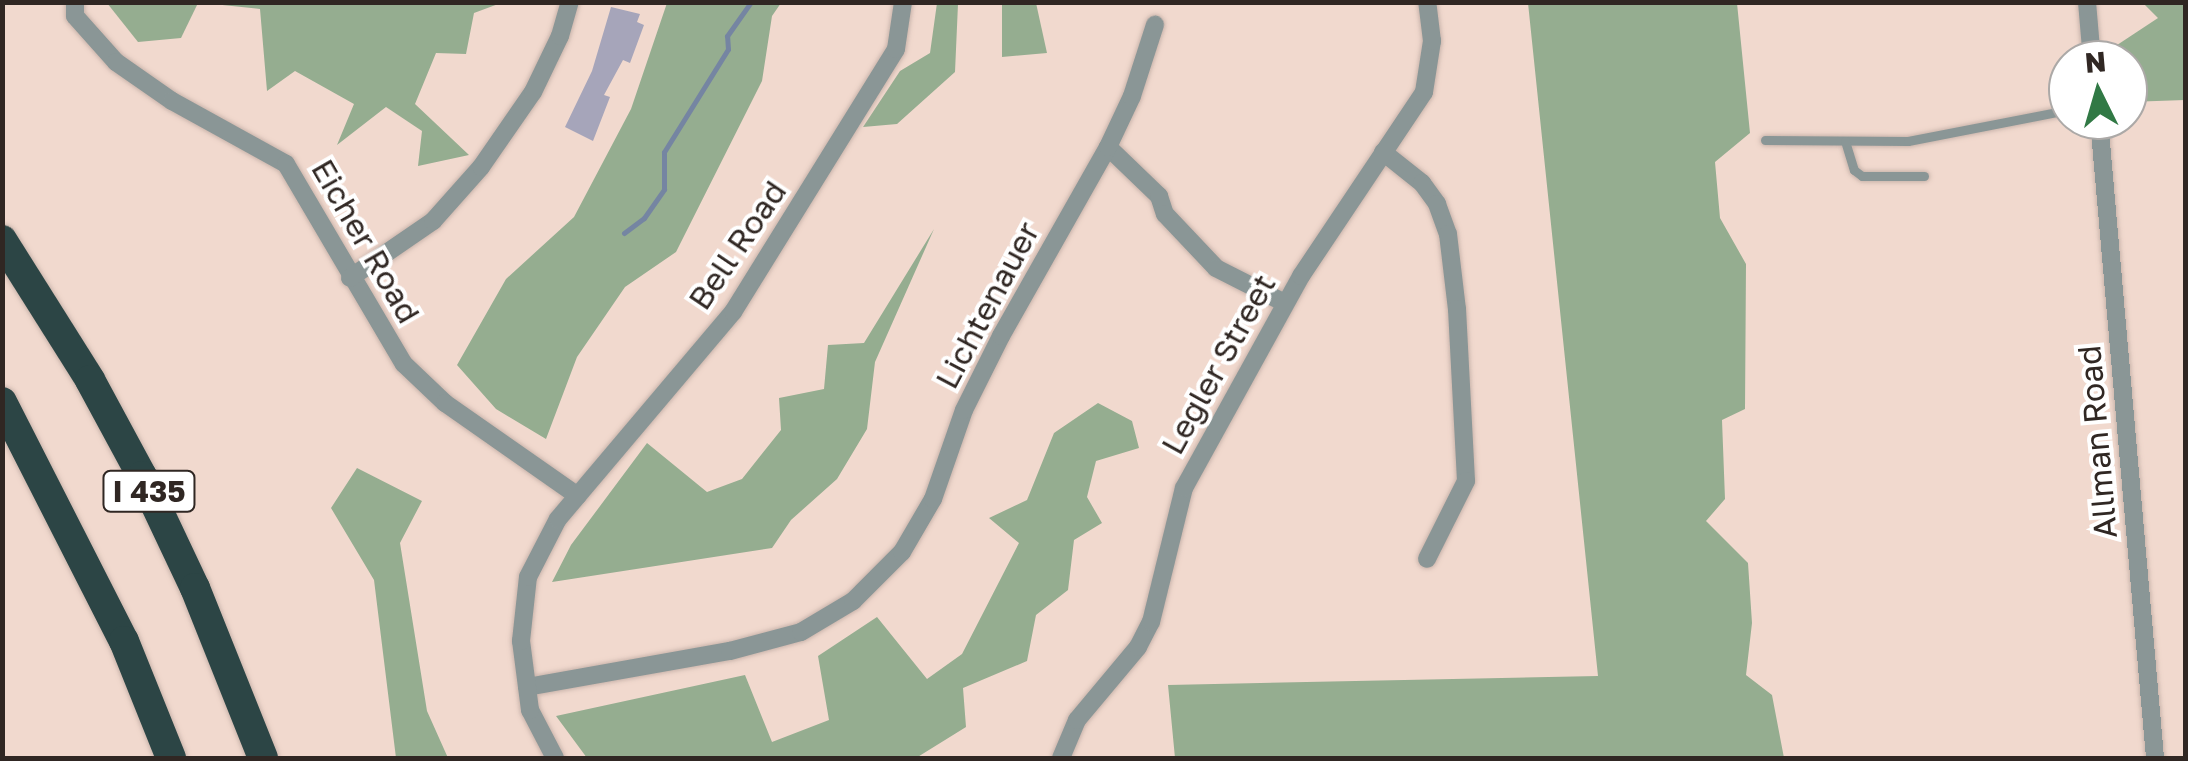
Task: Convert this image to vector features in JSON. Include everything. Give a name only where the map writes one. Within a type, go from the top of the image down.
[{"type":"highway","name":"I 435","points":[[2,240],[90,380],[142,476],[195,588],[263,758]]},
{"type":"highway","name":"I 435","points":[[2,402],[110,611],[171,758]]},
{"type":"street","name":"Eicher Road","points":[[74,2],[75,16],[116,62],[172,100],[286,164],[404,364],[444,402],[578,496]]},
{"type":"street","points":[[350,278],[433,221],[481,167],[533,92],[560,36],[570,2]]},
{"type":"street","name":"Bell Road","points":[[555,758],[530,710],[521,642],[528,577],[558,519],[733,312],[896,49],[903,2]]},
{"type":"street","name":"Legler Street","points":[[1061,758],[1077,720],[1138,647],[1151,622],[1184,488],[1285,303],[1424,92],[1432,41],[1427,2]]},
{"type":"street","points":[[2087,2],[2090,40]]},
{"type":"street","name":"Lichtenauer","points":[[527,687],[730,651],[801,632],[853,601],[902,552],[932,499],[964,410],[1108,148],[1132,96],[1154,25]]},
{"type":"street","name":"Allman Road","points":[[2101,140],[2156,758]]},
{"type":"street","points":[[1108,148],[1158,196],[1165,214],[1216,268],[1285,303]]},
{"type":"street","points":[[1384,152],[1422,182],[1437,204],[1448,234],[1454,290],[1466,481],[1427,559]]},
{"type":"lane","points":[[1765,140],[1908,141],[2048,114]]},
{"type":"lane","points":[[1844,141],[1854,170],[1862,176],[1924,176]]},
{"type":"green space","points":[[107,3],[198,3],[181,38],[138,42]]},
{"type":"green space","points":[[203,3],[501,3],[474,13],[466,54],[436,53],[415,104],[469,155],[418,166],[422,131],[386,107],[337,145],[354,104],[295,71],[267,91],[260,9]]},
{"type":"green space","points":[[667,3],[781,3],[772,16],[762,81],[676,252],[625,287],[577,357],[546,439],[496,409],[457,365],[506,279],[574,217],[631,109]]},
{"type":"green space","points":[[937,3],[963,3],[958,4],[955,72],[897,124],[863,127],[900,71],[930,53]]},
{"type":"green space","points":[[1002,3],[1036,3],[1047,53],[1002,57]]},
{"type":"green space","points":[[1528,3],[1737,3],[1750,133],[1715,162],[1720,218],[1746,264],[1745,409],[1722,420],[1725,499],[1706,521],[1748,563],[1752,623],[1746,675],[1772,695],[1784,758],[1175,758],[1168,685],[1598,676]]},
{"type":"green space","points":[[2143,3],[2185,3],[2185,100],[2148,101],[2148,40],[2125,40],[2158,18]]},
{"type":"green space","points":[[934,229],[875,362],[867,429],[837,479],[791,520],[772,548],[552,582],[571,545],[647,443],[707,492],[742,479],[781,430],[779,398],[824,389],[828,345],[864,343]]},
{"type":"green space","points":[[1098,403],[1132,421],[1139,448],[1096,461],[1087,497],[1102,523],[1074,540],[1068,590],[1036,615],[1027,661],[963,688],[966,727],[916,758],[587,758],[556,716],[745,675],[772,742],[829,720],[818,656],[877,617],[927,679],[962,654],[1019,543],[989,518],[1027,500],[1054,433]]},
{"type":"green space","points":[[357,468],[422,501],[400,543],[427,711],[448,758],[396,758],[374,580],[331,508]]},
{"type":"building","points":[[611,7],[640,14],[637,22],[644,25],[630,63],[623,60],[604,95],[610,97],[593,141],[565,127],[592,71]]},
{"type":"waterway","points":[[624,233],[644,218],[664,189],[664,152],[728,49],[727,36],[751,2]]}]
